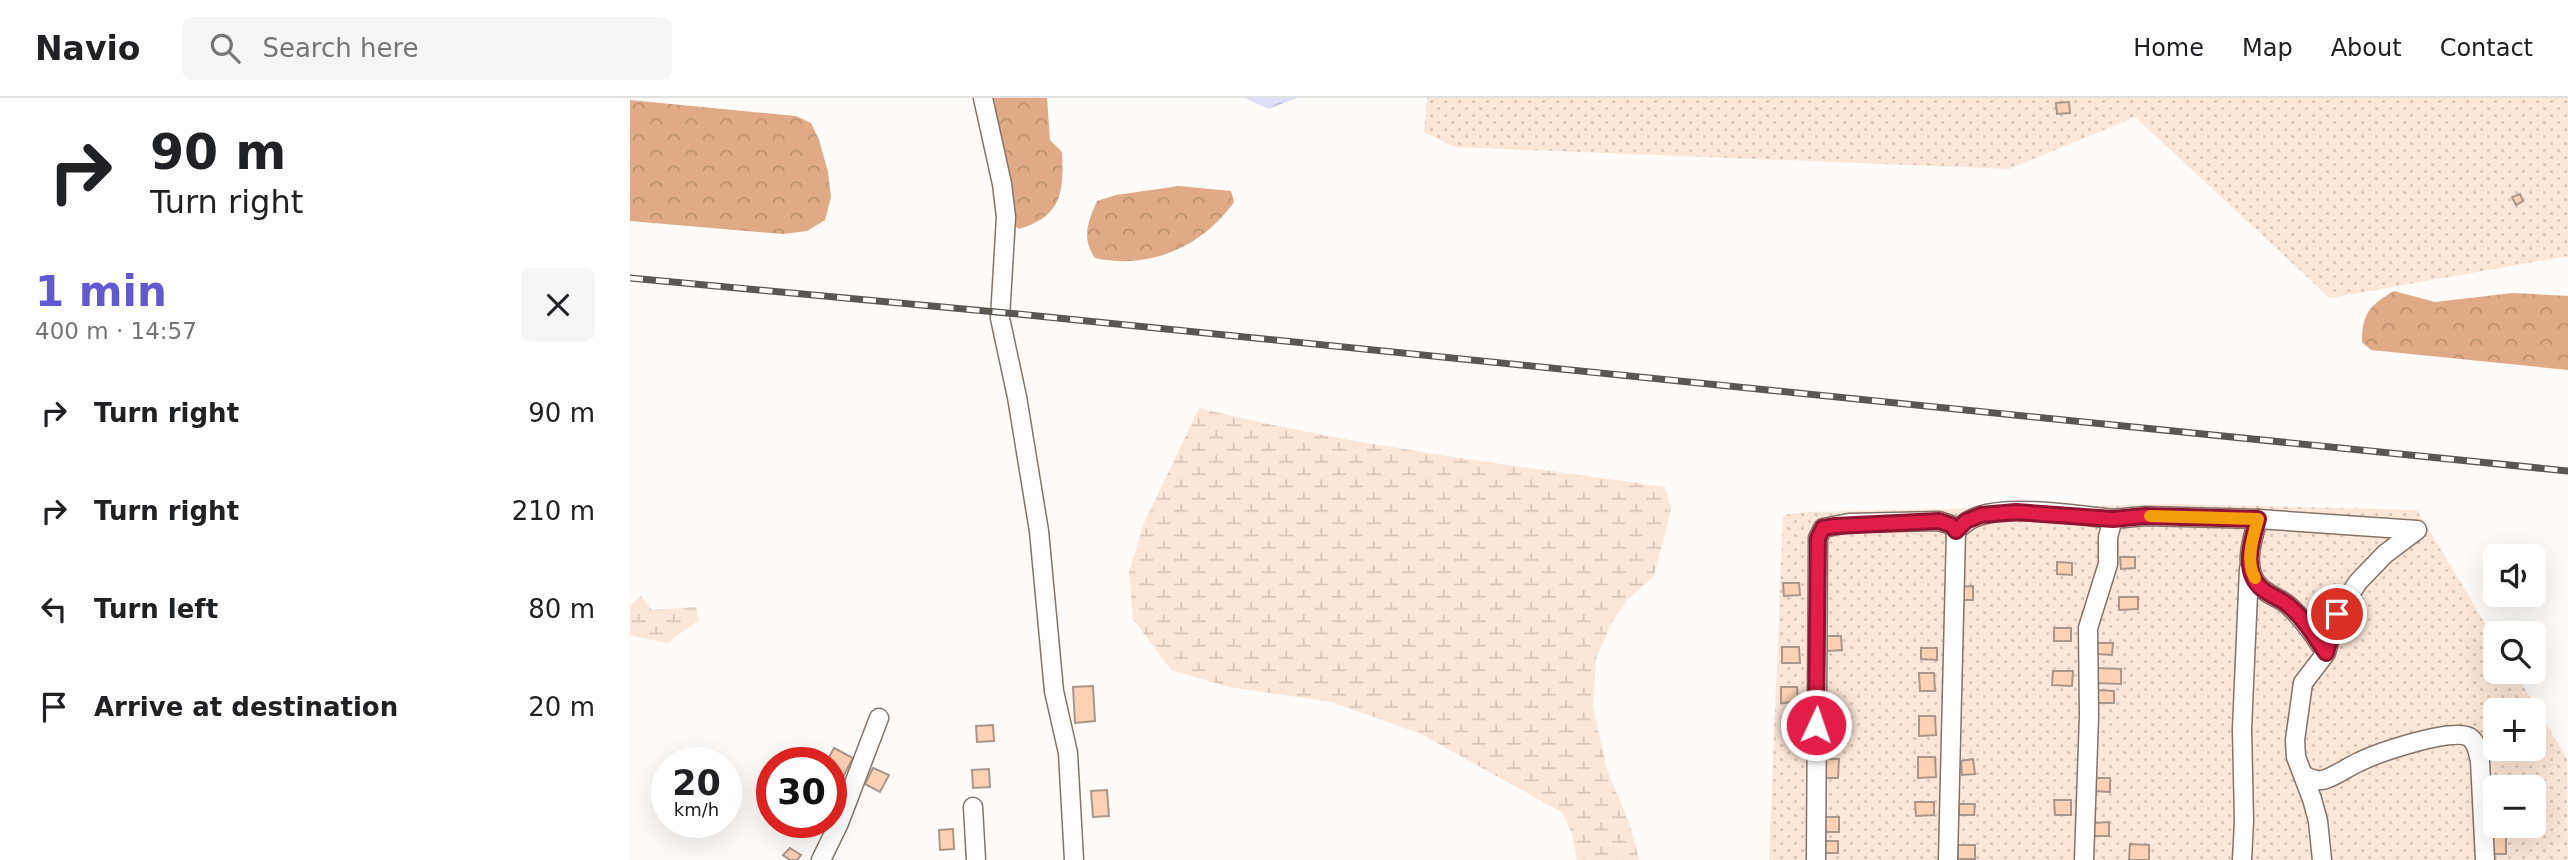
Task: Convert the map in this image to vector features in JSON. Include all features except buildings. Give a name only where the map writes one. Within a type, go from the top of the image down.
[{"type":"street","points":[[984,98],[1003,184],[1006,217],[1000,318],[1017,397],[1039,531],[1054,691],[1068,753],[1074,860]]},
{"type":"street","points":[[1956,531],[1966,521],[1981,515],[2005,513],[2051,513],[2113,519],[2145,516],[2258,519],[2417,530],[2385,554],[2358,582],[2337,614],[2326,653],[2303,683],[2295,740],[2296,757],[2305,776],[2318,821],[2322,860]]},
{"type":"street","points":[[2084,860],[2089,716],[2088,628],[2108,564],[2108,537],[2113,519]]},
{"type":"street","points":[[2242,860],[2242,729],[2249,569],[2252,540],[2258,519]]},
{"type":"street","points":[[1816,860],[1818,538],[1823,528],[1849,523],[1939,521],[1951,525],[1956,531],[1948,860]]},
{"type":"street","points":[[2249,569],[2260,587],[2288,605],[2326,653]]},
{"type":"street","points":[[821,860],[839,822],[878,718]]},
{"type":"street","points":[[2305,776],[2316,780],[2326,779],[2363,760],[2441,736],[2458,733],[2470,737],[2477,746],[2480,761],[2485,860]]},
{"type":"street","points":[[973,807],[976,860]]},
{"type":"green space","points":[[989,98],[1047,98],[1050,140],[1062,152],[1061,191],[1057,201],[1044,217],[1019,229],[1015,226],[1005,161]]},
{"type":"green space","points":[[1427,98],[2568,98],[2568,256],[2330,298],[2135,117],[2009,169],[1455,147],[1424,132]]},
{"type":"green space","points":[[630,100],[796,116],[811,123],[828,172],[831,197],[825,220],[807,231],[783,234],[630,221]]},
{"type":"green space","points":[[1179,186],[1231,191],[1234,202],[1206,231],[1173,251],[1135,261],[1095,258],[1088,243],[1087,230],[1097,201],[1116,195]]},
{"type":"green space","points":[[2394,291],[2435,302],[2513,293],[2568,296],[2568,370],[2371,350],[2362,342],[2366,317],[2373,306]]},
{"type":"green space","points":[[1199,408],[1373,444],[1665,487],[1671,509],[1654,576],[1626,601],[1611,624],[1596,659],[1593,706],[1607,770],[1630,825],[1639,860],[1577,860],[1572,834],[1563,813],[1421,734],[1332,702],[1229,687],[1171,670],[1133,619],[1129,572],[1144,523]]},
{"type":"green space","points":[[2175,504],[2417,510],[2484,621],[2483,684],[2522,684],[2531,698],[2483,698],[2483,761],[2546,761],[2546,724],[2567,759],[2568,860],[1769,860],[1783,515],[1808,512]]},
{"type":"green space","points":[[641,596],[652,610],[696,607],[699,620],[667,643],[630,635],[630,606]]},
{"type":"water","points":[[1245,98],[1297,98],[1269,109]]},
{"type":"railway","points":[[630,278],[1018,314],[2568,471]]},
{"type":"slow traffic","points":[[2150,516],[2258,519],[2252,540],[2249,569],[2255,578]]},
{"type":"route","points":[[1816,725],[1818,538],[1823,528],[1849,523],[1939,521],[1951,525],[1956,531],[1966,521],[1981,515],[2016,512],[2113,519],[2145,516],[2258,519],[2252,540],[2249,569],[2260,587],[2288,605],[2326,653],[2337,614]]}]
